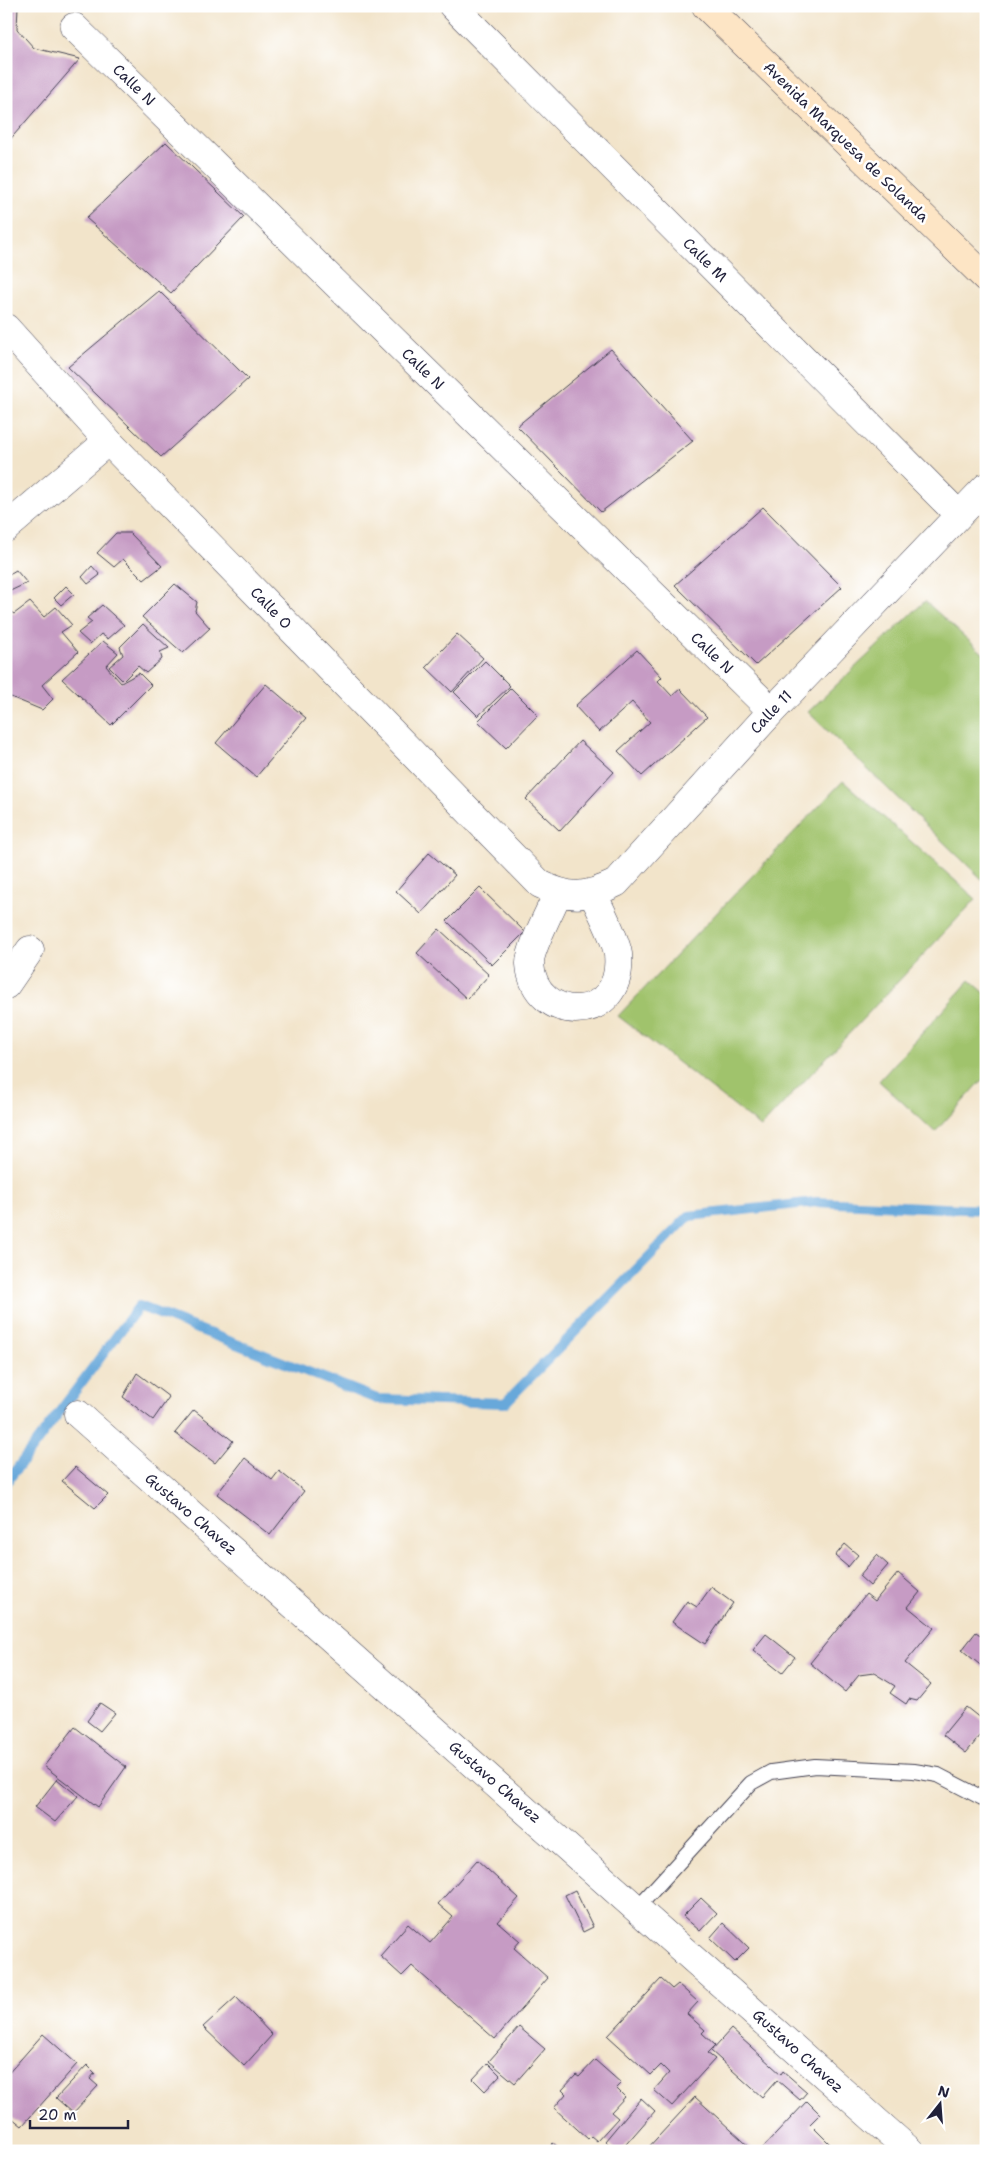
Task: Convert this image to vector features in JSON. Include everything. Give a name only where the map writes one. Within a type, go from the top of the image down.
[{"type":"street","name":"Calle M","points":[[452,6],[958,514]]},
{"type":"street","name":"Avenida Marquesa de Solanda","points":[[706,6],[986,278]]},
{"type":"street","name":"Calle N","points":[[74,27],[772,711]]},
{"type":"street","name":"Calle O","points":[[6,328],[108,441],[549,889]]},
{"type":"street","points":[[6,528],[108,441]]},
{"type":"street","name":"Calle 11","points":[[549,889],[576,896],[593,894],[616,883],[772,711],[958,514],[986,487]]},
{"type":"street","points":[[549,889],[547,920],[532,947],[530,964],[540,992],[558,1006],[580,1010],[598,1004],[610,991],[617,974],[618,953],[593,894]]},
{"type":"street","points":[[6,985],[30,950]]},
{"type":"street","name":"Gustavo Chavez","points":[[78,1414],[638,1908],[910,2151]]},
{"type":"lane","points":[[638,1908],[751,1782],[770,1772],[815,1766],[914,1770],[938,1774],[986,1800]]},
{"type":"green space","points":[[925,601],[986,656],[986,883],[808,712]]},
{"type":"green space","points":[[843,781],[976,899],[761,1127],[618,1016]]},
{"type":"green space","points":[[970,980],[986,994],[986,1076],[935,1132],[879,1081]]},
{"type":"building","points":[[6,6],[18,6],[17,29],[34,48],[80,59],[7,143]]},
{"type":"building","points":[[166,142],[244,217],[171,293],[86,218]]},
{"type":"building","points":[[159,291],[248,379],[161,457],[68,367]]},
{"type":"building","points":[[611,349],[693,441],[601,512],[517,426]]},
{"type":"building","points":[[763,507],[842,587],[756,665],[675,585]]},
{"type":"building","points":[[116,533],[130,533],[162,566],[144,580],[123,559],[114,567],[97,553]]},
{"type":"building","points":[[92,566],[100,575],[88,584],[82,577]]},
{"type":"building","points":[[16,570],[27,583],[6,593],[6,576]]},
{"type":"building","points":[[175,584],[197,602],[195,611],[210,628],[183,653],[142,617]]},
{"type":"building","points":[[66,586],[74,594],[61,605],[54,598]]},
{"type":"building","points":[[30,602],[44,617],[56,607],[72,625],[61,632],[78,652],[42,685],[53,699],[42,710],[6,695],[6,617],[11,612],[14,614]]},
{"type":"building","points":[[102,605],[124,625],[108,639],[101,634],[90,644],[78,633],[92,622],[87,618]]},
{"type":"building","points":[[143,624],[169,648],[160,652],[162,659],[146,673],[138,666],[123,681],[109,667],[123,655],[120,647]]},
{"type":"building","points":[[457,634],[483,658],[452,692],[426,667]]},
{"type":"building","points":[[103,641],[118,653],[106,666],[121,683],[139,673],[151,685],[111,725],[62,679]]},
{"type":"building","points":[[637,650],[662,677],[658,681],[672,696],[680,689],[707,717],[642,776],[618,751],[650,722],[632,702],[599,732],[575,706]]},
{"type":"building","points":[[485,661],[510,686],[478,716],[454,692]]},
{"type":"building","points":[[266,684],[306,718],[256,777],[216,743]]},
{"type":"building","points":[[511,688],[538,715],[506,748],[478,721]]},
{"type":"building","points":[[580,741],[614,772],[560,831],[526,799]]},
{"type":"building","points":[[429,853],[455,875],[421,914],[396,891]]},
{"type":"building","points":[[480,888],[525,932],[492,965],[447,921]]},
{"type":"building","points":[[439,929],[489,975],[467,999],[417,953]]},
{"type":"building","points":[[137,1373],[169,1397],[153,1420],[123,1397]]},
{"type":"building","points":[[194,1410],[233,1441],[215,1463],[175,1433]]},
{"type":"building","points":[[245,1458],[272,1480],[279,1471],[304,1491],[270,1535],[217,1494]]},
{"type":"building","points":[[75,1467],[108,1495],[95,1508],[62,1481]]},
{"type":"building","points":[[845,1544],[858,1555],[848,1567],[835,1556]]},
{"type":"building","points":[[877,1555],[888,1565],[870,1586],[859,1576]]},
{"type":"building","points":[[898,1573],[920,1592],[908,1607],[934,1628],[905,1663],[931,1684],[917,1701],[909,1699],[906,1704],[890,1693],[895,1686],[874,1673],[859,1675],[845,1692],[810,1663],[866,1594],[875,1601]]},
{"type":"building","points":[[711,1587],[733,1603],[705,1644],[672,1622],[687,1601],[697,1607]]},
{"type":"building","points":[[976,1632],[986,1639],[985,1669],[962,1650]]},
{"type":"building","points":[[766,1634],[795,1657],[782,1673],[753,1650]]},
{"type":"building","points":[[100,1703],[115,1713],[100,1731],[87,1721]]},
{"type":"building","points":[[966,1707],[986,1723],[986,1729],[966,1753],[943,1735]]},
{"type":"building","points":[[75,1727],[126,1767],[98,1807],[44,1766]]},
{"type":"building","points":[[57,1779],[78,1796],[55,1822],[35,1807]]},
{"type":"building","points":[[477,1860],[519,1898],[498,1922],[520,1941],[514,1948],[548,1978],[495,2039],[412,1966],[402,1976],[380,1956],[408,1924],[430,1943],[453,1917],[438,1904]]},
{"type":"building","points":[[575,1890],[593,1927],[583,1932],[565,1895]]},
{"type":"building","points":[[701,1898],[717,1913],[700,1931],[683,1916]]},
{"type":"building","points":[[723,1923],[749,1948],[735,1962],[710,1938]]},
{"type":"building","points":[[661,1979],[672,1989],[678,1984],[698,2002],[687,2014],[705,2030],[702,2033],[715,2045],[707,2053],[715,2059],[672,2106],[654,2090],[669,2073],[661,2065],[651,2075],[608,2036]]},
{"type":"building","points":[[236,1997],[272,2035],[244,2066],[203,2027]]},
{"type":"building","points":[[519,2027],[545,2049],[515,2083],[489,2061]]},
{"type":"building","points":[[731,2029],[781,2074],[783,2071],[807,2092],[800,2100],[777,2080],[762,2097],[711,2051]]},
{"type":"building","points":[[43,2034],[77,2064],[22,2126],[6,2113],[6,2076]]},
{"type":"building","points":[[595,2060],[621,2083],[616,2088],[625,2097],[611,2112],[618,2118],[597,2141],[591,2136],[588,2139],[554,2108],[566,2094],[562,2090],[576,2075],[579,2077]]},
{"type":"building","points":[[488,2063],[500,2075],[485,2091],[473,2079]]},
{"type":"building","points":[[87,2065],[95,2073],[90,2079],[98,2086],[73,2113],[56,2098]]},
{"type":"building","points":[[695,2097],[754,2151],[645,2151]]},
{"type":"building","points":[[641,2098],[655,2111],[620,2151],[617,2151],[605,2141]]},
{"type":"building","points":[[807,2101],[820,2114],[810,2124],[830,2144],[824,2151],[760,2151]]},
{"type":"building","points":[[553,2143],[563,2151],[547,2151]]},
{"type":"waterway","points":[[6,1483],[139,1306],[377,1399],[505,1403],[689,1216],[816,1202],[986,1210]]}]
